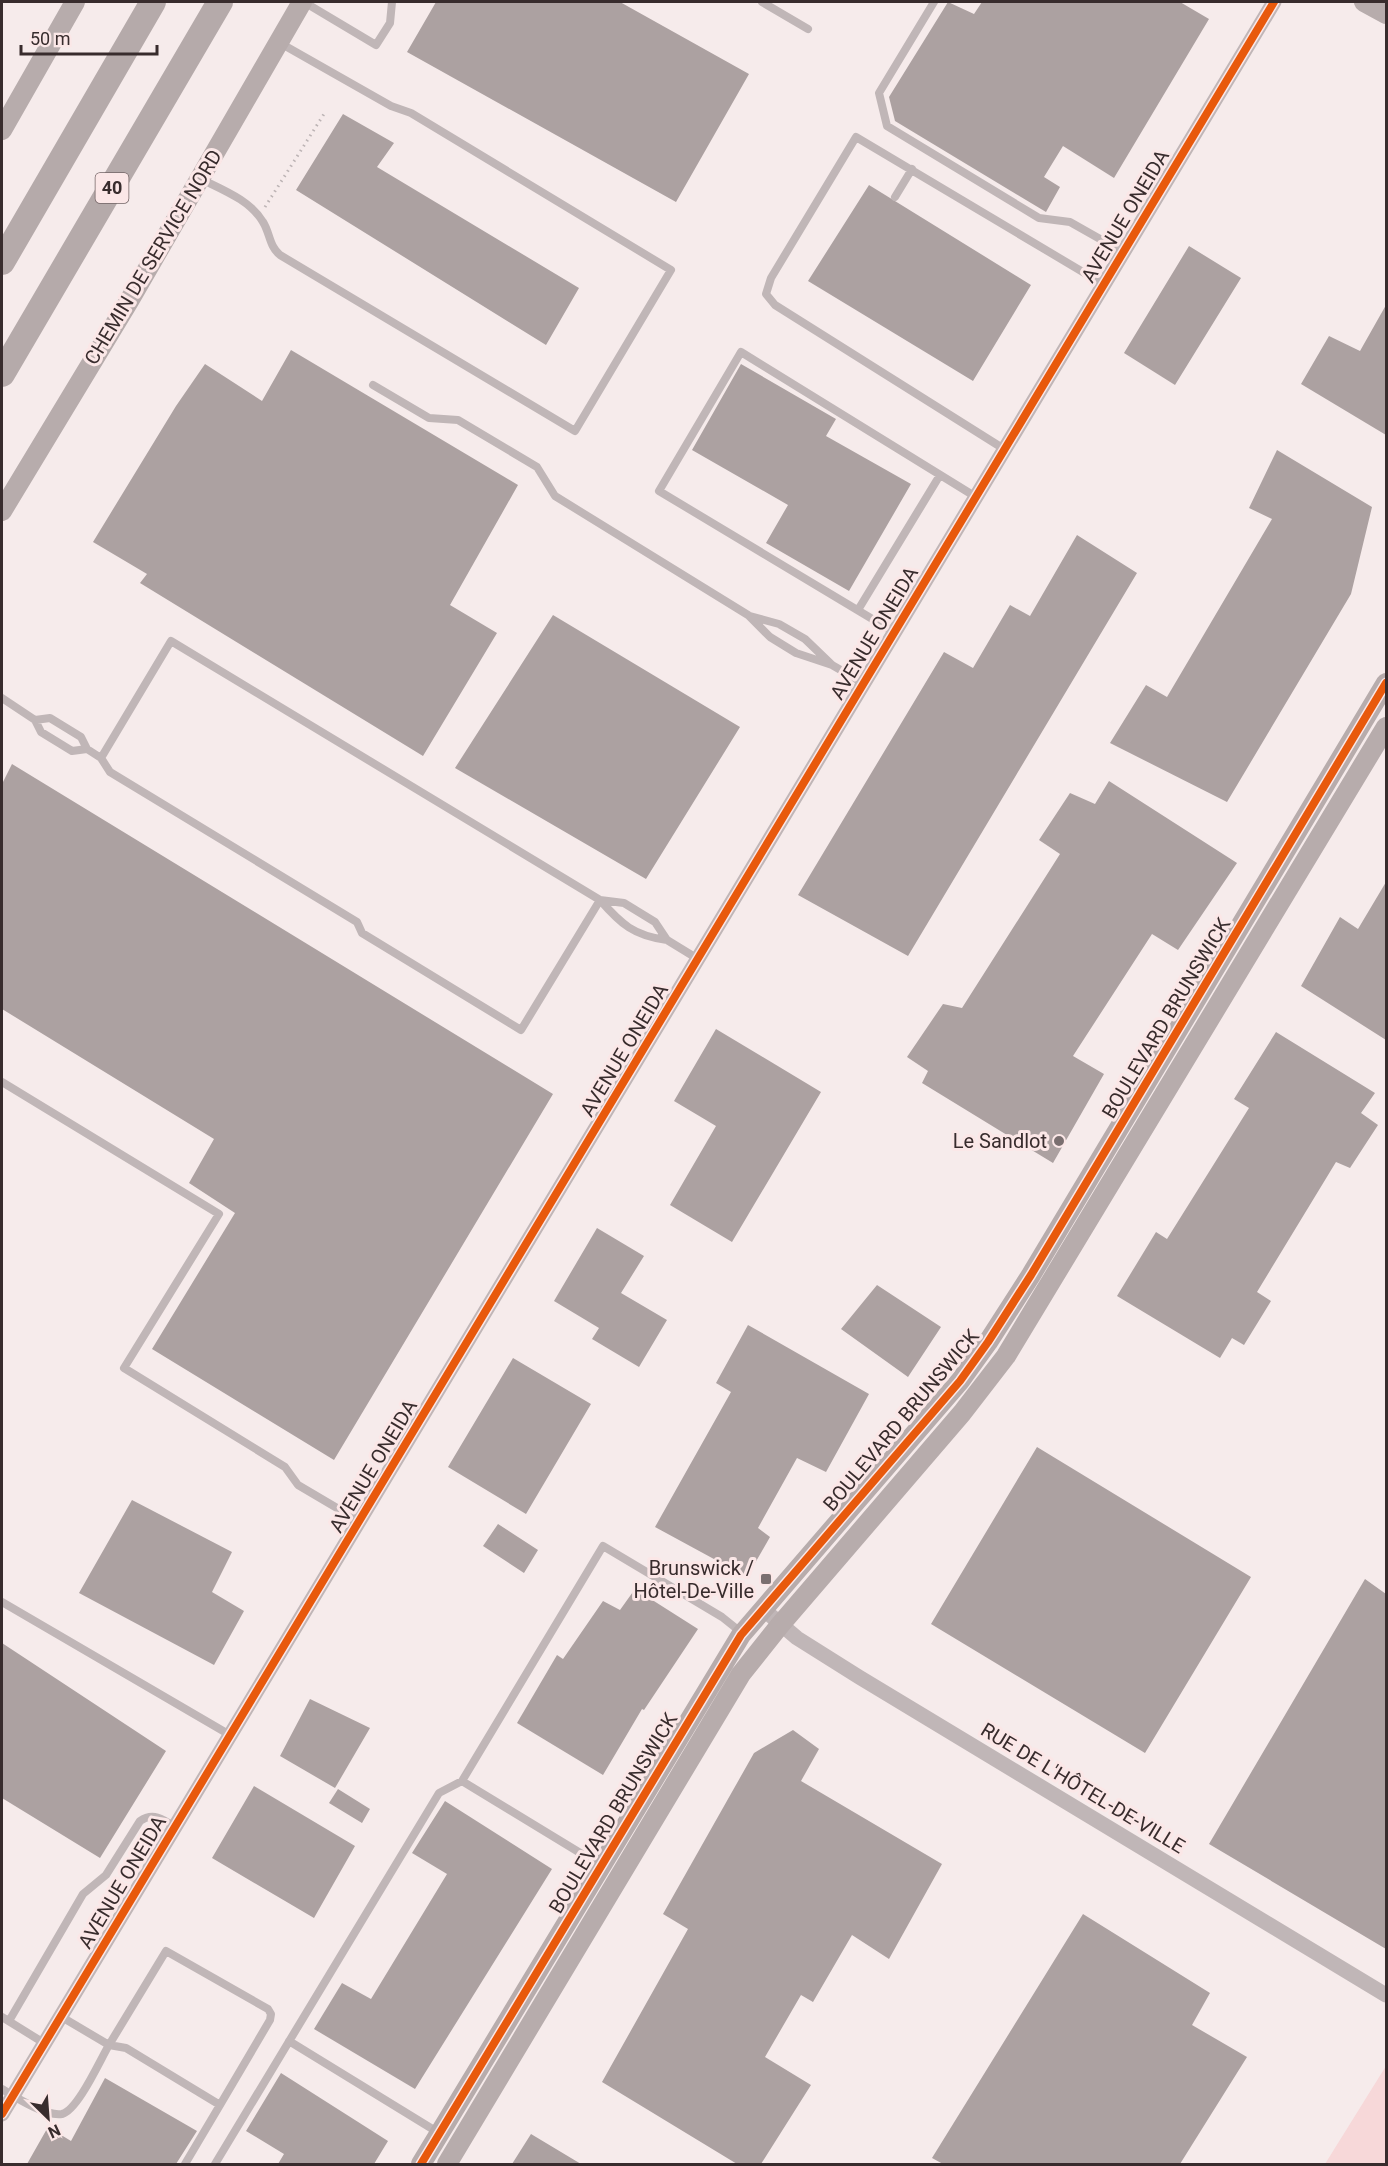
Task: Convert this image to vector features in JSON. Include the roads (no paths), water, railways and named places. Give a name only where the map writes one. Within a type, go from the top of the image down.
[{"type":"highway","points":[[2,262],[153,2]]},
{"type":"highway","name":"40","points":[[2,374],[220,2]]},
{"type":"street","points":[[2,130],[9,111],[75,2]]},
{"type":"street","name":"CHEMIN DE SERVICE NORD","points":[[2,511],[123,311],[303,2]]},
{"type":"street","name":"AVENUE ONEIDA","points":[[2,2114],[7,2092],[44,2043],[175,1827],[1274,2]]},
{"type":"street","points":[[1364,2],[1386,14]]},
{"type":"street","name":"BOULEVARD BRUNSWICK","points":[[421,2164],[742,1633],[955,1387],[988,1342],[1112,1141],[1386,683]]},
{"type":"street","name":"BOULEVARD BRUNSWICK","points":[[447,2164],[730,1692],[754,1657],[962,1413],[1006,1356],[1386,727]]},
{"type":"street","name":"RUE DE L'HÔTEL-DE-VILLE","points":[[763,1609],[803,1643],[1386,1995]]},
{"type":"lane","points":[[303,2],[376,45],[390,23],[392,2]]},
{"type":"lane","points":[[762,2],[808,29]]},
{"type":"lane","points":[[934,2],[879,93],[887,126],[1039,218],[1070,222],[1123,252]]},
{"type":"lane","points":[[200,178],[253,208],[264,224],[271,245],[279,255],[575,431],[671,270],[411,113],[391,106],[279,43]]},
{"type":"lane","points":[[1004,449],[776,305],[766,294],[771,278],[856,137],[1103,284]]},
{"type":"lane","points":[[895,197],[912,169]]},
{"type":"lane","points":[[894,632],[659,491],[741,352],[976,497]]},
{"type":"lane","points":[[373,384],[429,418],[458,420],[537,467],[555,496],[748,615],[770,637],[796,653],[832,665],[863,683]]},
{"type":"lane","points":[[858,610],[940,475]]},
{"type":"lane","points":[[748,615],[779,624],[805,639],[832,665]]},
{"type":"lane","points":[[101,758],[171,641],[600,900],[617,919],[646,937],[667,940],[698,959]]},
{"type":"lane","points":[[2,699],[35,720],[41,732],[72,751],[87,749]]},
{"type":"lane","points":[[35,720],[51,718],[81,736],[87,749],[101,758],[110,772],[357,922],[362,933],[521,1030],[600,900]]},
{"type":"lane","points":[[600,900],[624,903],[655,922],[667,940]]},
{"type":"lane","points":[[2,1082],[219,1214],[124,1368],[285,1467],[298,1485],[359,1521]]},
{"type":"lane","points":[[215,2164],[439,1793],[462,1781],[603,1546],[722,1617],[742,1633]]},
{"type":"lane","points":[[2,1602],[230,1735]]},
{"type":"lane","points":[[462,1781],[600,1865]]},
{"type":"lane","points":[[44,2043],[5,2019],[83,1894],[106,1875],[137,1824],[149,1816],[159,1818],[175,1827]]},
{"type":"lane","points":[[7,2092],[44,2111],[56,2114],[63,2114],[74,2106],[166,1951],[268,2009],[271,2014],[270,2020],[184,2164]]},
{"type":"lane","points":[[60,2016],[109,2045],[126,2048],[220,2105]]},
{"type":"lane","points":[[289,2042],[440,2133]]},
{"type":"place","name":"Le Sandlot","points":[[1059,1141]]},
{"type":"place","name":"Brunswick / Hôtel-De-Ville","points":[[766,1579]]}]
